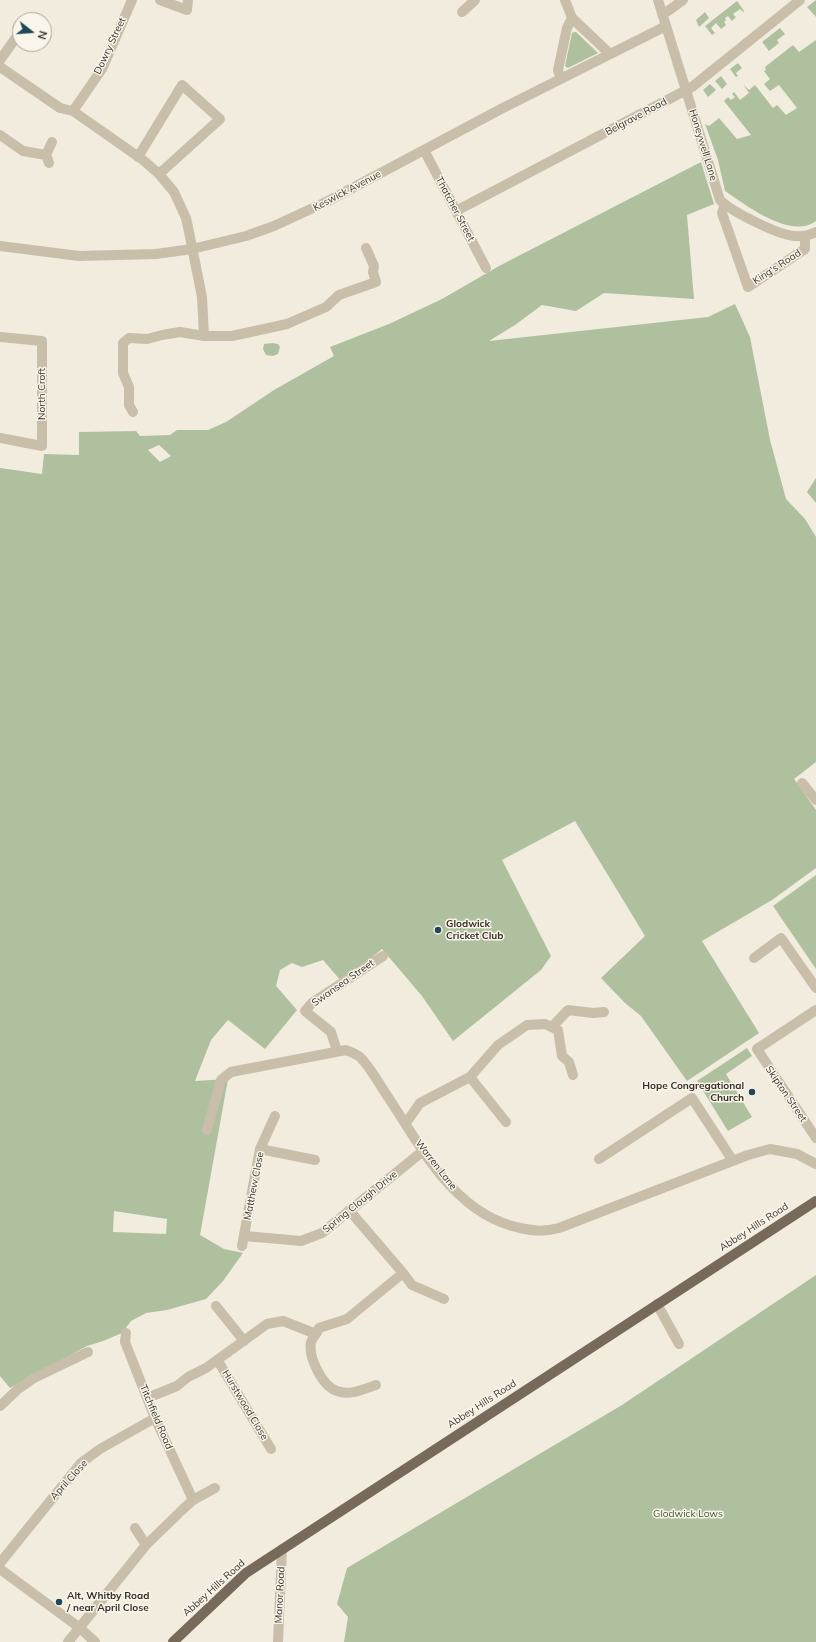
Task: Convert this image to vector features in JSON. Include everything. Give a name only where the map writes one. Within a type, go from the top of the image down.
[{"type":"main road","name":"Abbey Hills Road","points":[[173,1642],[246,1573],[816,1200]]},
{"type":"street","name":"Dowry Street","points":[[73,111],[102,69],[132,0]]},
{"type":"street","points":[[160,0],[187,10],[188,0]]},
{"type":"street","points":[[462,12],[475,0]]},
{"type":"street","points":[[565,0],[572,18],[610,54]]},
{"type":"street","name":"Honeywell Lane","points":[[658,0],[720,200],[725,204],[722,213],[748,286]]},
{"type":"street","points":[[662,14],[683,0]]},
{"type":"street","name":"Belgrave Road","points":[[456,211],[696,84],[800,0]]},
{"type":"street","points":[[561,79],[558,70],[567,28],[572,18]]},
{"type":"street","name":"Keswick Avenue","points":[[0,246],[79,256],[156,254],[192,249],[246,236],[281,223],[328,201],[501,109],[666,26]]},
{"type":"street","points":[[0,60],[12,43]]},
{"type":"street","points":[[0,67],[60,108],[73,111],[138,156],[159,174],[174,192],[184,212],[192,249],[202,298],[204,336]]},
{"type":"street","points":[[138,156],[182,85],[220,119],[159,174]]},
{"type":"street","points":[[0,135],[23,151],[48,159],[52,142]]},
{"type":"street","name":"Thatcher Street","points":[[424,150],[486,268]]},
{"type":"street","points":[[725,204],[780,233],[804,236]]},
{"type":"street","name":"King's Road","points":[[748,286],[805,249],[804,236],[816,232]]},
{"type":"street","points":[[133,412],[129,405],[129,387],[123,373],[123,343],[128,338],[147,339],[180,332],[204,336],[232,336],[287,324],[326,307],[340,295],[376,282],[374,266],[366,248]]},
{"type":"street","name":"North Croft","points":[[0,438],[42,446],[42,341],[1,339]]},
{"type":"street","points":[[802,783],[816,800]]},
{"type":"street","points":[[754,958],[782,938],[816,988]]},
{"type":"street","name":"Swansea Street","points":[[337,1051],[331,1032],[305,1011],[312,1003],[382,956]]},
{"type":"street","points":[[555,1029],[568,1010],[593,1013],[604,1012]]},
{"type":"street","name":"Skipton Street","points":[[816,1010],[757,1049],[816,1138]]},
{"type":"street","points":[[406,1124],[420,1103],[470,1077],[498,1045],[527,1025],[545,1024],[555,1029],[562,1056],[570,1062],[573,1075]]},
{"type":"street","name":"Warren Lane","points":[[207,1130],[221,1080],[231,1072],[346,1050],[359,1057],[423,1151],[452,1188],[480,1212],[505,1225],[543,1232],[559,1228],[733,1161],[770,1149],[797,1154],[816,1164]]},
{"type":"street","points":[[470,1077],[506,1122]]},
{"type":"street","points":[[599,1159],[692,1098],[733,1161]]},
{"type":"street","name":"Matthew Close","points":[[243,1241],[260,1149],[275,1116]]},
{"type":"street","points":[[260,1149],[315,1160]]},
{"type":"street","name":"Spring Clough Drive","points":[[243,1241],[301,1241],[322,1234],[349,1210],[423,1151]]},
{"type":"street","points":[[349,1210],[412,1285],[444,1299]]},
{"type":"street","points":[[376,1385],[354,1392],[337,1391],[324,1381],[313,1360],[311,1341],[319,1328],[347,1319],[403,1273]]},
{"type":"street","points":[[657,1304],[679,1344]]},
{"type":"street","points":[[216,1306],[244,1342]]},
{"type":"street","points":[[148,1398],[177,1386],[188,1377],[218,1361],[267,1324],[284,1321],[316,1334]]},
{"type":"street","name":"Titchfield Road","points":[[126,1333],[125,1342],[155,1418],[193,1500]]},
{"type":"street","points":[[0,1406],[17,1390],[34,1378],[88,1352]]},
{"type":"street","name":"Hurstwood Close","points":[[218,1361],[271,1449]]},
{"type":"street","name":"April Close","points":[[0,1563],[82,1464],[100,1449],[155,1418]]},
{"type":"street","points":[[68,1642],[146,1545],[193,1500],[215,1488]]},
{"type":"street","points":[[135,1528],[146,1545]]},
{"type":"street","name":"Manor Road","points":[[278,1642],[282,1549]]},
{"type":"street","points":[[0,1569],[80,1628],[95,1642]]},
{"type":"green space","points":[[816,0],[816,17],[807,7]]},
{"type":"green space","points":[[737,1],[744,11],[743,12],[740,9],[733,14],[736,17],[732,21],[728,16],[725,18],[726,20],[724,22],[726,25],[721,29],[716,23],[711,28],[715,33],[712,35],[705,26]]},
{"type":"green space","points":[[705,12],[709,18],[699,27],[696,20]]},
{"type":"green space","points":[[780,28],[785,34],[777,40],[779,43],[769,51],[762,42]]},
{"type":"green space","points":[[576,32],[598,53],[568,68],[565,66],[572,33]]},
{"type":"green space","points":[[816,40],[816,221],[806,226],[794,226],[782,224],[756,212],[725,191],[718,160],[705,124],[709,126],[719,118],[737,139],[751,135],[724,101],[728,97],[731,100],[735,97],[732,94],[734,92],[740,100],[749,93],[743,84],[749,90],[755,85],[773,108],[777,105],[786,115],[797,108],[779,85],[770,91],[764,84],[770,79],[764,71],[766,70],[765,67],[793,45],[799,52]]},
{"type":"green space","points":[[738,63],[742,68],[736,73],[738,76],[736,77],[730,69]]},
{"type":"green space","points":[[721,76],[727,84],[722,89],[715,81]]},
{"type":"green space","points":[[710,84],[716,90],[708,97],[703,90]]},
{"type":"green space","points":[[701,162],[714,204],[687,215],[694,299],[604,293],[576,311],[542,305],[515,325],[489,341],[708,317],[735,304],[750,337],[770,440],[786,499],[805,519],[816,537],[816,762],[794,779],[816,810],[816,868],[772,900],[702,941],[759,1033],[687,1081],[641,1016],[625,1003],[601,978],[645,936],[575,821],[502,860],[551,956],[541,970],[453,1041],[422,996],[382,949],[342,982],[323,960],[302,967],[292,963],[280,970],[276,986],[297,1010],[265,1049],[228,1020],[211,1040],[195,1081],[228,1079],[200,1235],[224,1249],[243,1253],[223,1281],[206,1299],[167,1310],[146,1313],[131,1321],[122,1333],[87,1346],[10,1388],[0,1376],[0,468],[42,474],[44,454],[79,455],[79,432],[136,431],[140,436],[170,435],[177,430],[208,430],[226,422],[274,390],[334,356],[330,347],[389,324],[442,299],[499,266]],"holes":[[[159,445],[171,456],[160,462],[148,450]],[[114,1211],[167,1219],[166,1234],[113,1232]]]},
{"type":"green space","points":[[264,344],[278,344],[280,347],[278,354],[273,356],[266,355],[263,349]]},
{"type":"green space","points":[[816,478],[816,503],[807,492]]},
{"type":"green space","points":[[816,875],[816,969],[773,906]]},
{"type":"green space","points":[[747,1048],[752,1056],[726,1074],[752,1117],[728,1131],[697,1081]]},
{"type":"green space","name":"Glodwick Lows","points":[[816,1275],[816,1642],[344,1642],[348,1617],[337,1604],[347,1568],[622,1405]]},
{"type":"place","name":"Glodwick Cricket Club","points":[[438,930]]},
{"type":"place","name":"Hope Congregational Church","points":[[752,1092]]},
{"type":"place","name":"Alt, Whitby Road / near April Close","points":[[59,1602]]}]
